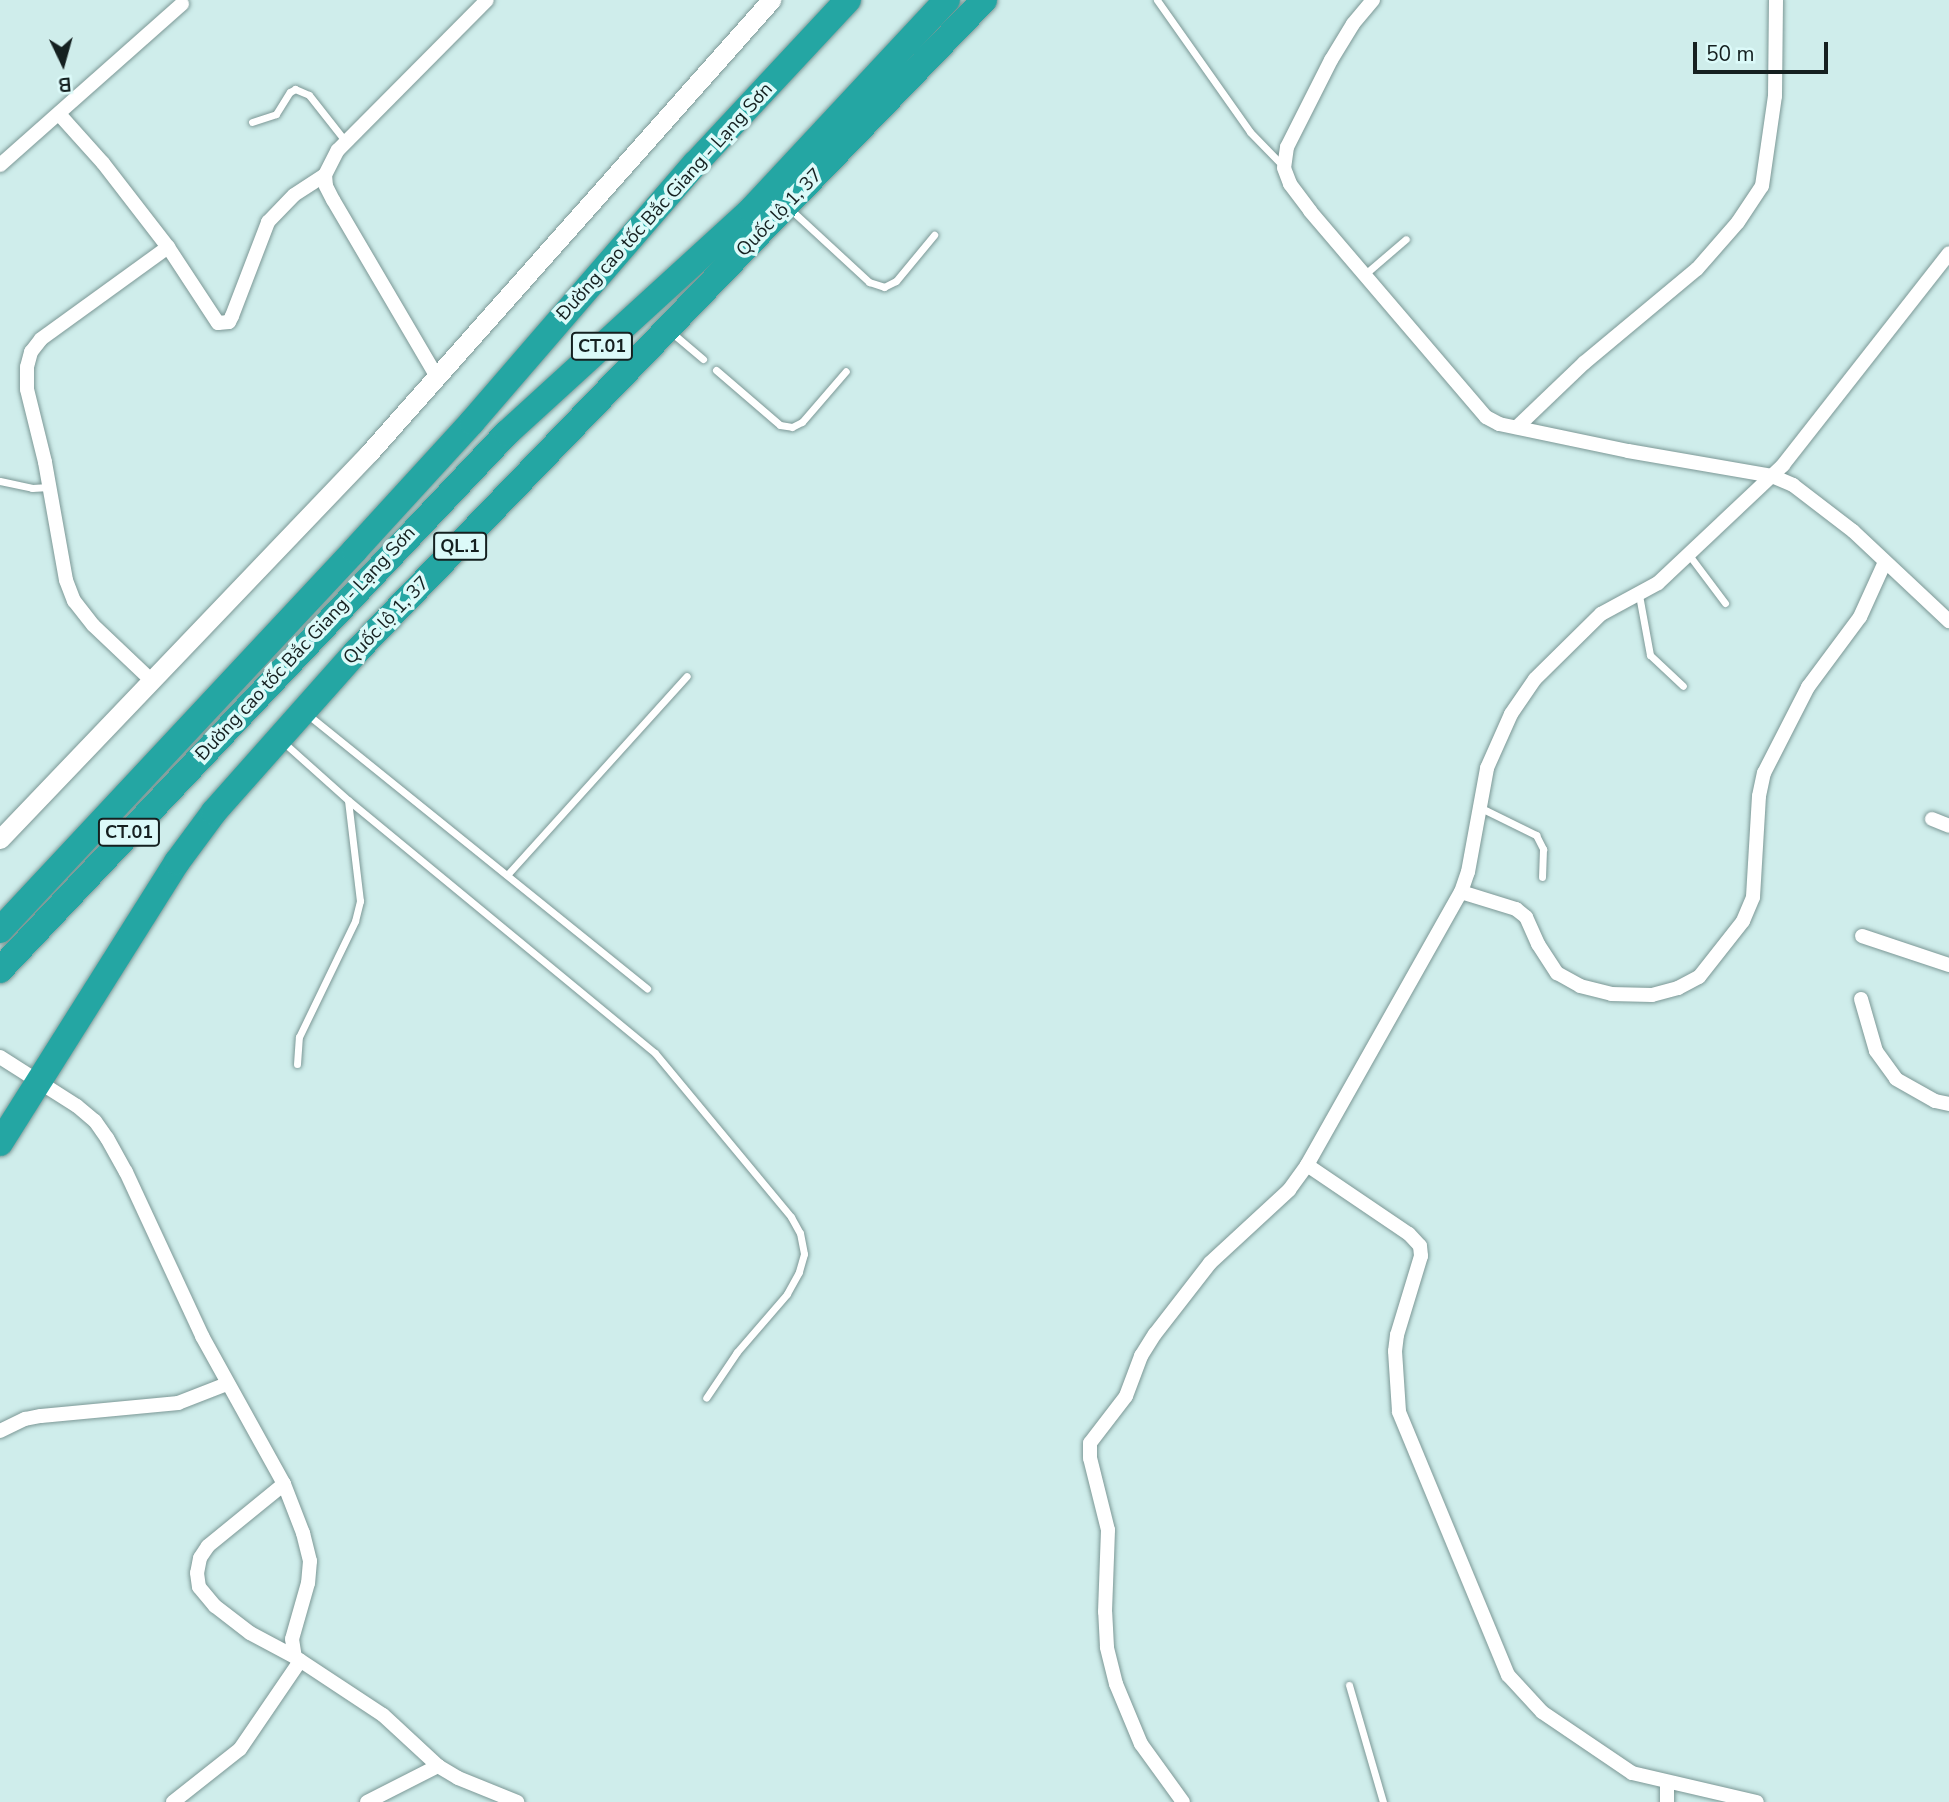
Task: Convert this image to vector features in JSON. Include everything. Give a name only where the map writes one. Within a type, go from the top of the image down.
[{"type":"highway","name":"Đường cao tốc Bắc Giang - Lạng Sơn","points":[[0,930],[355,550],[471,422],[695,164],[848,0]]},
{"type":"highway","name":"Đường cao tốc Bắc Giang - Lạng Sơn","points":[[0,970],[507,433],[751,210],[947,0]]},
{"type":"highway","name":"Quốc lộ 1, 37","points":[[0,1143],[177,862],[214,812],[356,652],[985,0]]},
{"type":"street","points":[[437,377],[333,200],[326,186],[325,175],[327,167],[346,142],[486,0]]},
{"type":"street","points":[[0,839],[369,453],[771,0]]},
{"type":"street","points":[[1373,0],[1353,24],[1331,61],[1287,147],[1284,168],[1290,184],[1310,211],[1486,418],[1517,427],[1772,475],[1793,485],[1853,531],[1949,621]]},
{"type":"street","points":[[1517,427],[1584,363],[1697,269],[1738,222],[1762,186],[1775,96],[1776,0]]},
{"type":"street","points":[[0,165],[182,4]]},
{"type":"street","points":[[59,114],[103,163],[168,247],[218,323],[229,322],[268,222],[286,202],[325,175]]},
{"type":"street","points":[[152,681],[93,625],[74,601],[66,580],[50,487],[27,389],[31,352],[41,339],[168,247]]},
{"type":"street","points":[[1182,1802],[1141,1744],[1116,1684],[1107,1647],[1105,1612],[1108,1530],[1090,1458],[1090,1443],[1126,1396],[1142,1356],[1155,1335],[1210,1263],[1289,1190],[1307,1165],[1461,892],[1468,872],[1479,806],[1497,743],[1511,714],[1535,679],[1601,614],[1658,583],[1772,475],[1949,253]]},
{"type":"street","points":[[1461,892],[1516,909],[1526,917],[1538,944],[1557,973],[1580,986],[1611,994],[1652,995],[1678,988],[1699,977],[1743,920],[1753,897],[1759,796],[1764,773],[1808,687],[1860,617],[1885,562]]},
{"type":"street","points":[[1932,819],[1949,826]]},
{"type":"street","points":[[1862,936],[1949,965]]},
{"type":"street","points":[[1861,999],[1876,1051],[1896,1079],[1935,1101],[1949,1104]]},
{"type":"street","points":[[0,1057],[77,1106],[94,1121],[107,1138],[227,1384],[284,1485],[303,1533],[310,1561],[308,1583],[292,1639],[298,1659],[240,1749],[173,1802]]},
{"type":"street","points":[[1307,1165],[1409,1234],[1420,1246],[1421,1256],[1396,1335],[1399,1412],[1508,1675],[1542,1712],[1632,1773],[1748,1801]]},
{"type":"street","points":[[0,1432],[25,1419],[41,1416],[178,1403],[227,1384]]},
{"type":"street","points":[[284,1485],[208,1546],[200,1558],[197,1573],[199,1587],[215,1606],[250,1633],[298,1659],[383,1715],[438,1766],[458,1778],[517,1802]]},
{"type":"street","points":[[367,1802],[438,1766]]},
{"type":"street","points":[[1667,1783],[1667,1802]]},
{"type":"lane","points":[[1157,0],[1250,132],[1284,168]]},
{"type":"lane","points":[[252,122],[276,114],[290,92],[302,91],[309,95],[346,142]]},
{"type":"lane","points":[[787,206],[869,282],[884,287],[896,281],[934,235]]},
{"type":"lane","points":[[1364,276],[1406,239]]},
{"type":"lane","points":[[668,330],[703,359]]},
{"type":"lane","points":[[716,370],[780,425],[792,427],[802,422],[846,370]]},
{"type":"lane","points":[[0,481],[32,488],[50,487]]},
{"type":"lane","points":[[1689,555],[1725,603]]},
{"type":"lane","points":[[1639,595],[1650,655],[1683,686]]},
{"type":"lane","points":[[507,875],[687,676]]},
{"type":"lane","points":[[304,711],[647,988]]},
{"type":"lane","points":[[279,738],[348,800],[655,1054],[791,1217],[800,1233],[804,1254],[799,1272],[787,1294],[737,1352],[706,1398]]},
{"type":"lane","points":[[298,1064],[299,1037],[355,921],[360,901],[348,800]]},
{"type":"lane","points":[[1479,806],[1536,835],[1543,849],[1542,877]]},
{"type":"lane","points":[[1349,1685],[1383,1802]]}]
